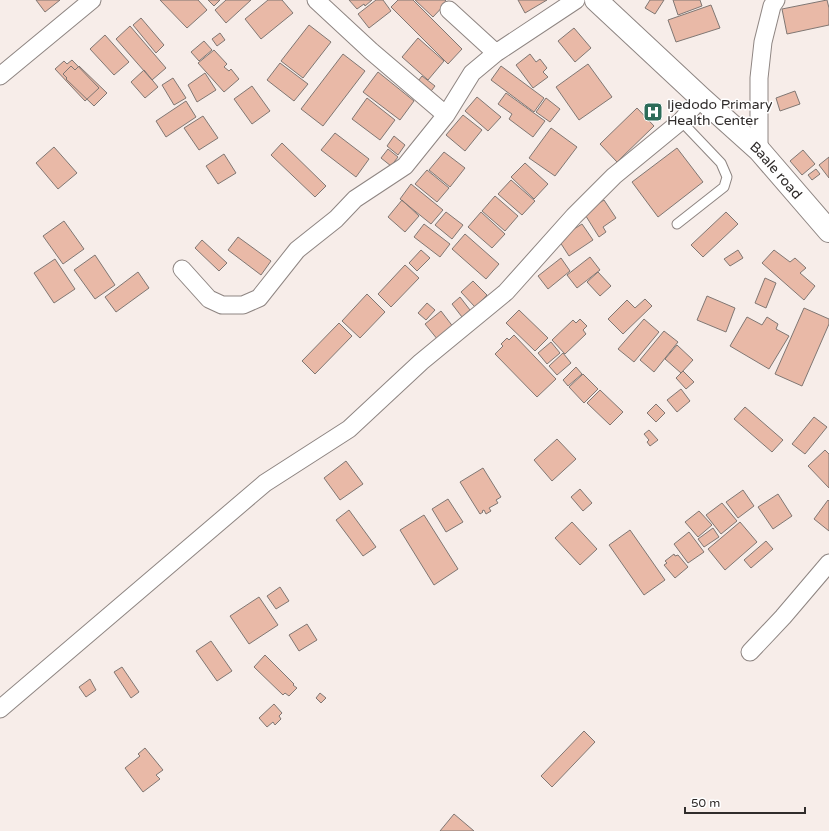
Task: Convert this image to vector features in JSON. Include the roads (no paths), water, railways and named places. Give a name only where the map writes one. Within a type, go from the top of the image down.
[{"type":"street","points":[[0,76],[92,0]]},
{"type":"street","points":[[316,0],[371,51],[446,115]]},
{"type":"street","points":[[182,270],[209,299],[222,305],[243,305],[259,298],[297,250],[336,219],[355,199],[405,166],[446,115],[472,73],[496,54],[576,0]]},
{"type":"street","name":"Baale road","points":[[596,0],[759,150],[829,231]]},
{"type":"street","points":[[759,150],[759,78],[763,42],[772,6],[776,0]]},
{"type":"street","points":[[449,10],[496,54]]},
{"type":"street","points":[[0,709],[265,484],[350,429],[421,362],[506,292],[574,216],[614,176],[681,121],[701,98]]},
{"type":"street","points":[[750,652],[783,617],[829,563]]},
{"type":"lane","points":[[677,224],[724,187],[727,177],[721,163],[681,121]]},
{"type":"place","name":"Ijedodo Primary Health Center","points":[[653,112]]}]
